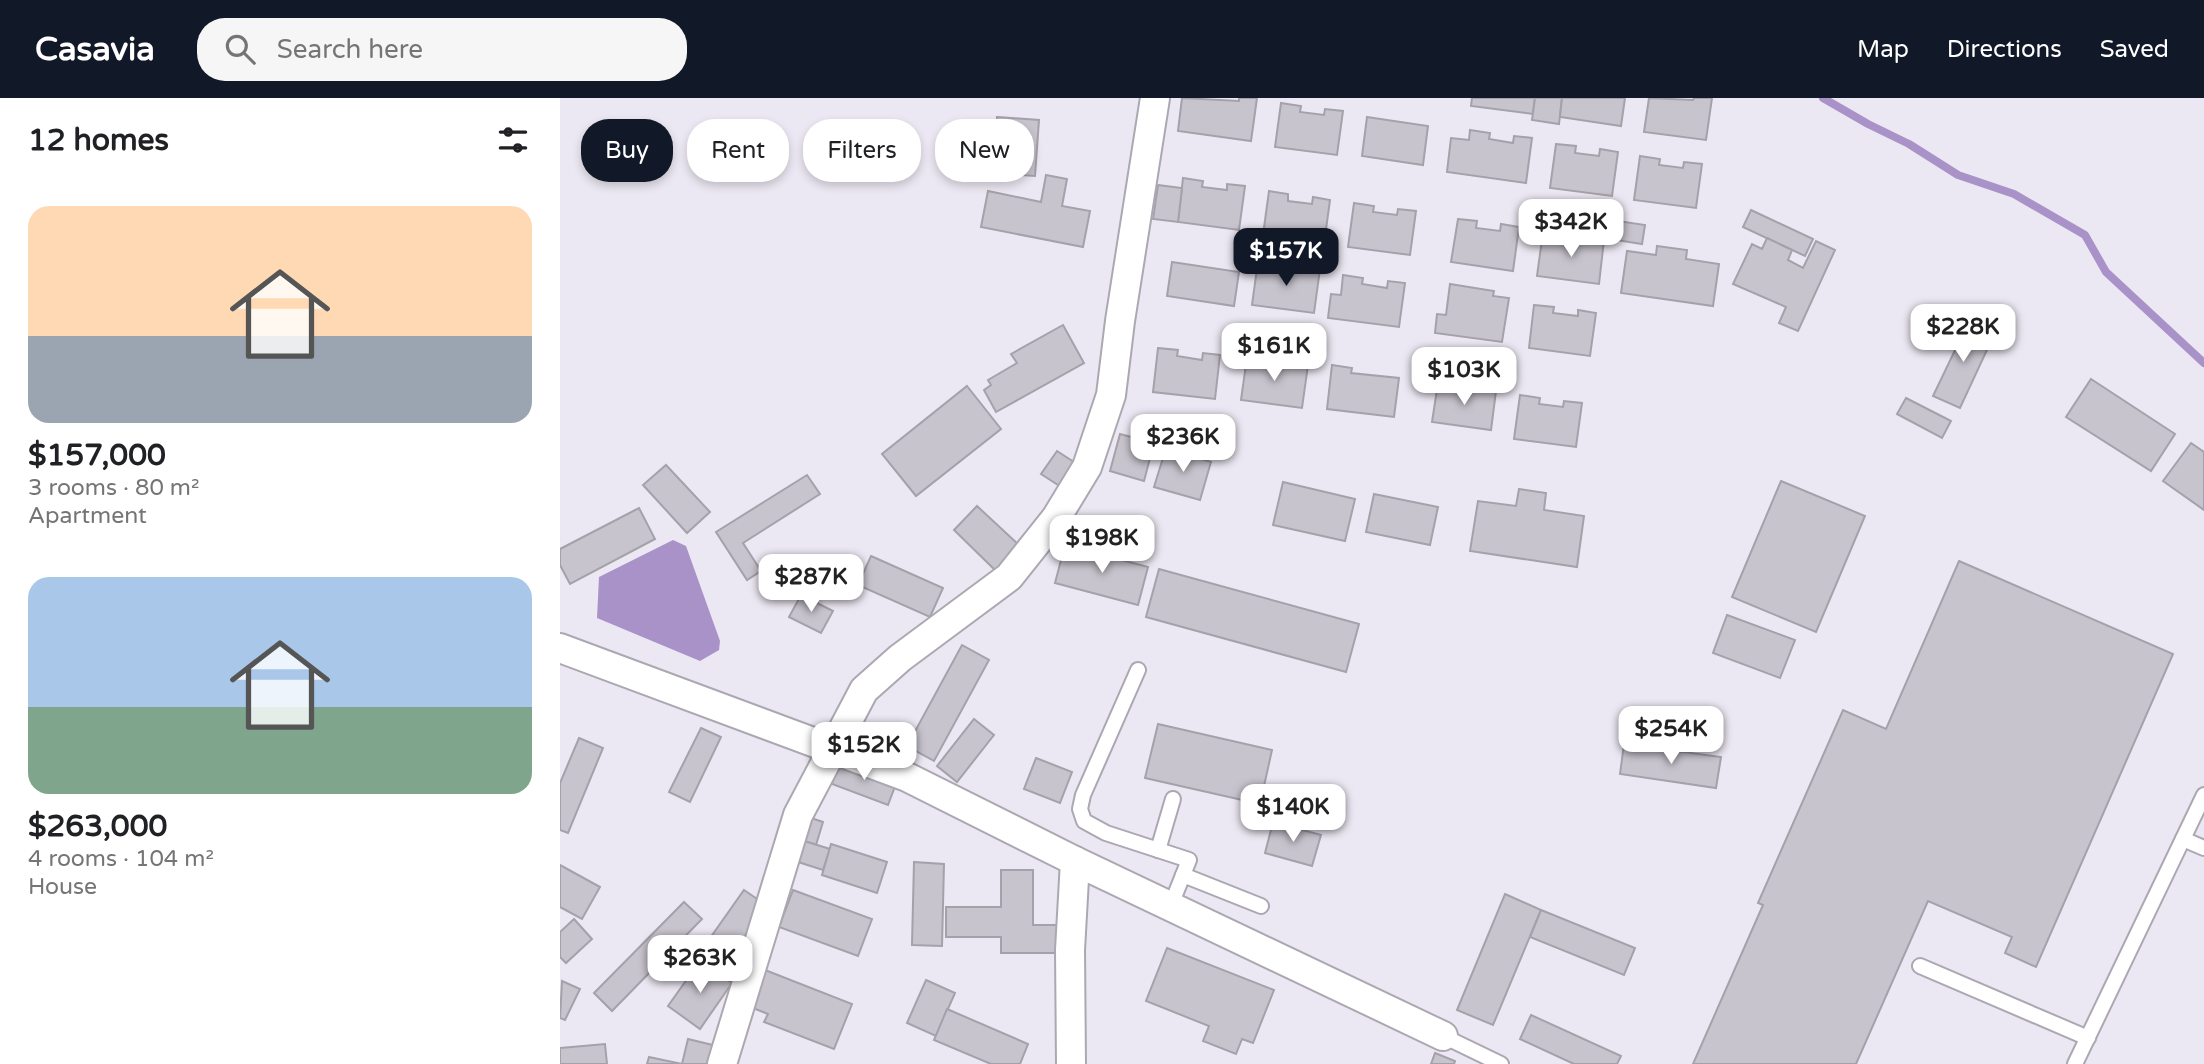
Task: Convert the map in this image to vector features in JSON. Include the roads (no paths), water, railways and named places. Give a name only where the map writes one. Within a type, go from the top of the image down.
[{"type":"street","points":[[722,1064],[798,815],[864,690],[900,658],[1009,577],[1056,518],[1087,467],[1111,395],[1155,98]]},
{"type":"street","points":[[560,648],[906,777],[1075,861],[1443,1036]]},
{"type":"street","points":[[1070,1064],[1070,950],[1075,861]]},
{"type":"lane","points":[[1138,670],[1083,795],[1080,809],[1084,821],[1106,833],[1189,860],[1171,905]]},
{"type":"lane","points":[[2075,1064],[2204,795]]},
{"type":"lane","points":[[1158,850],[1172,799]]},
{"type":"lane","points":[[2183,839],[2204,848]]},
{"type":"lane","points":[[1183,875],[1261,906]]},
{"type":"lane","points":[[1920,966],[2088,1038]]},
{"type":"lane","points":[[1443,1036],[1501,1064]]},
{"type":"waterway","points":[[1823,98],[1909,144],[1958,175],[2014,194],[2085,235],[2106,272],[2204,363]]}]
